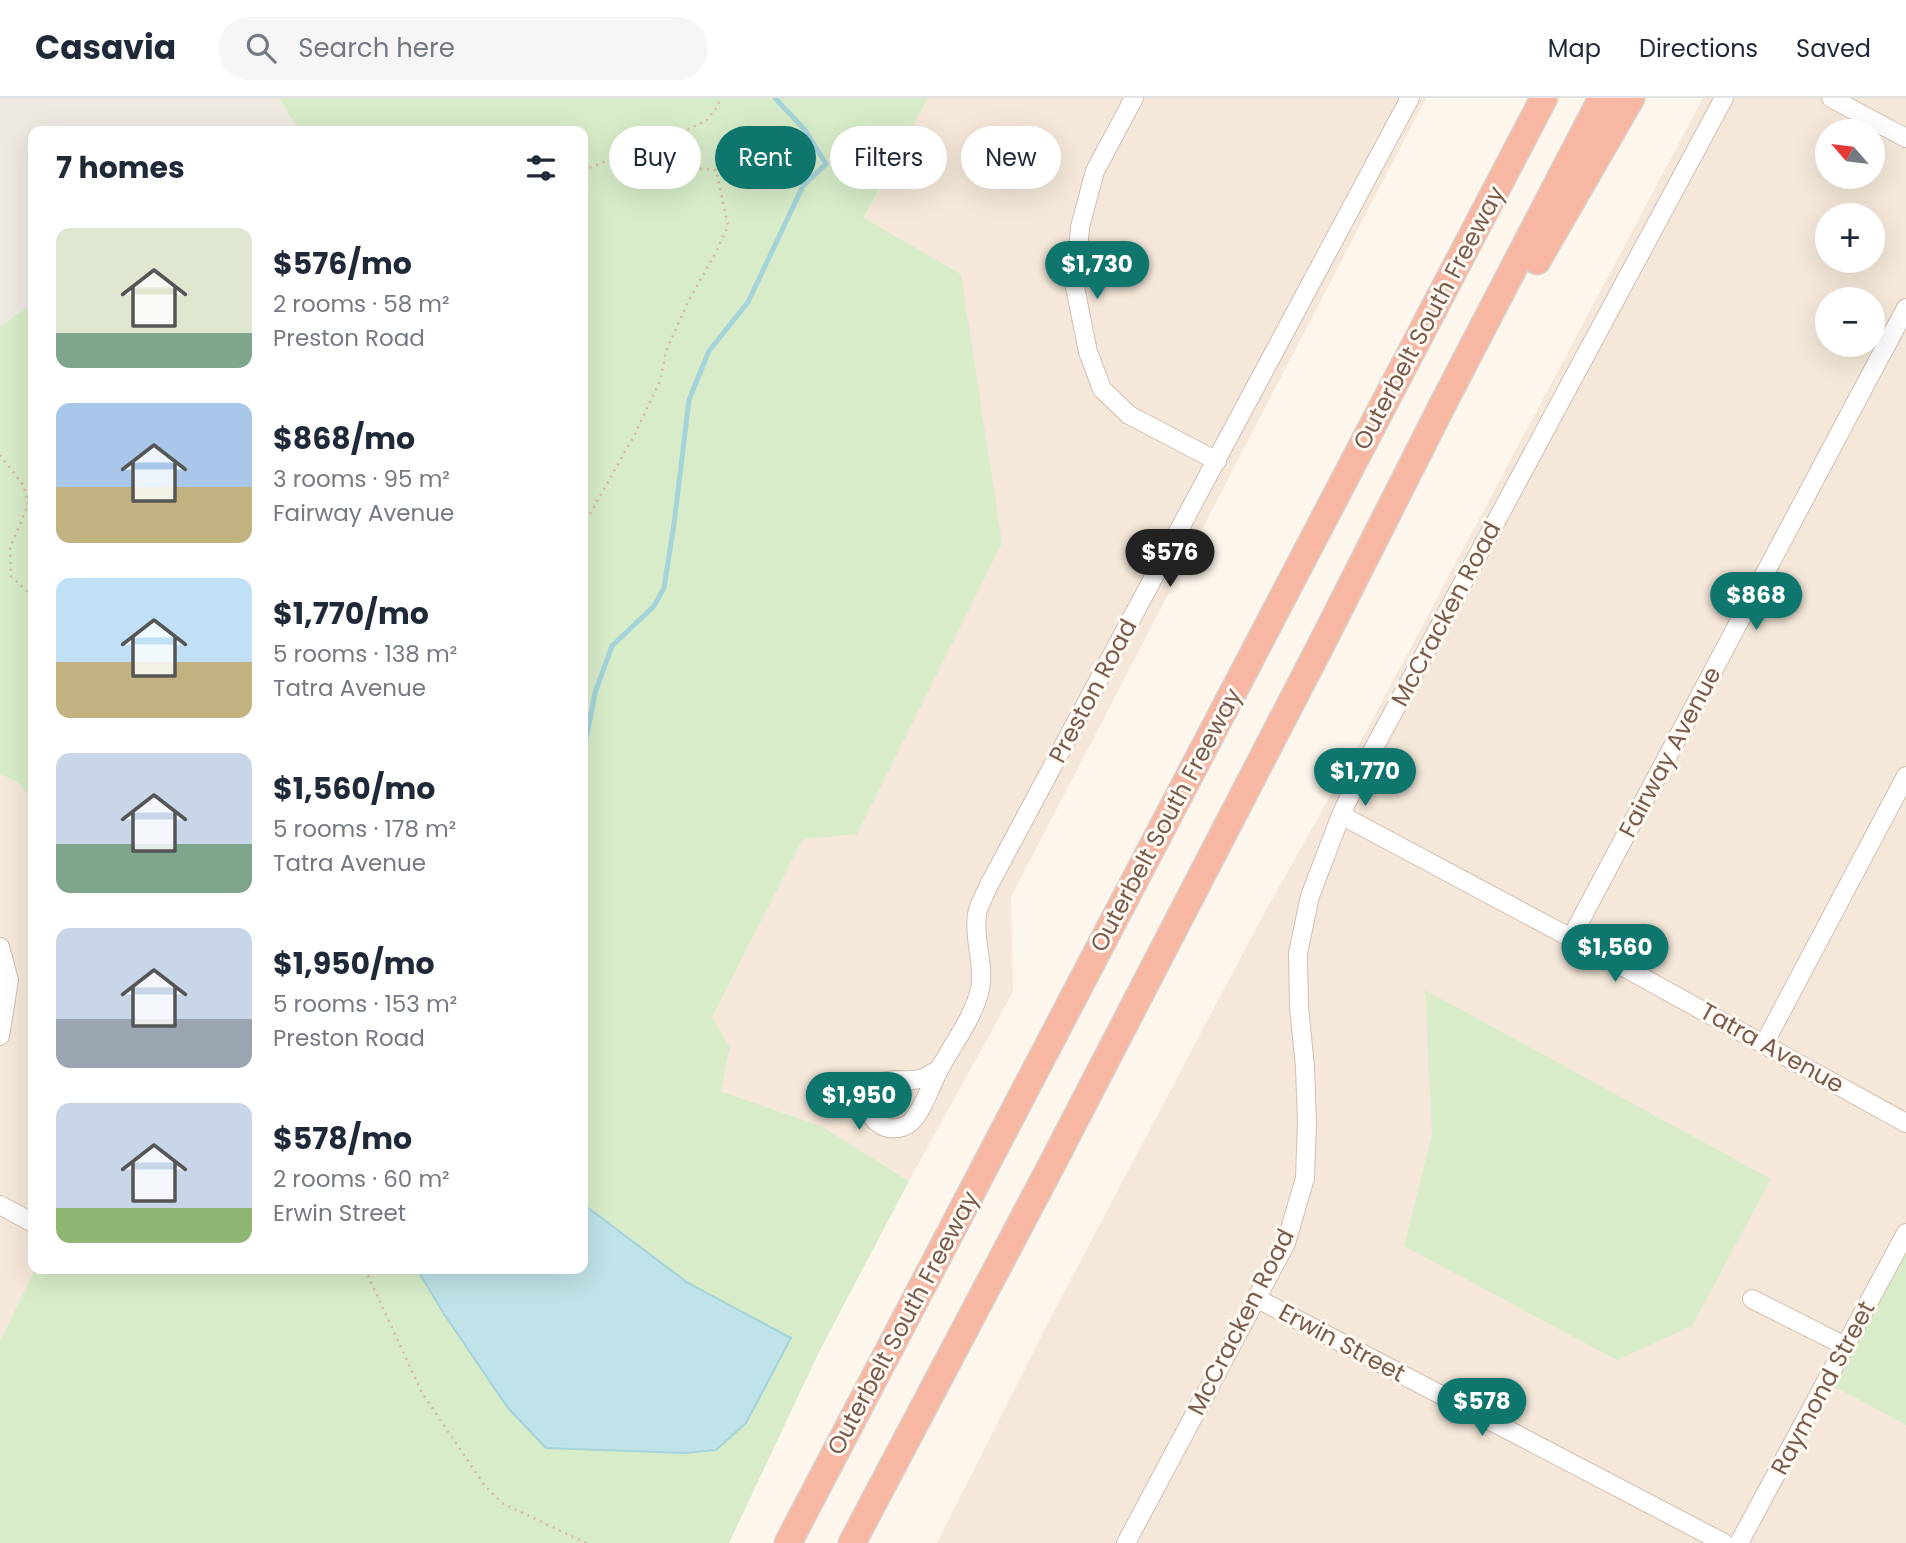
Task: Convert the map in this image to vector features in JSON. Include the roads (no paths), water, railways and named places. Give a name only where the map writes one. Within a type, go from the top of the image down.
[{"type":"highway","name":"Outerbelt South Freeway","points":[[788,1543],[1544,98]]},
{"type":"highway","name":"Outerbelt South Freeway","points":[[852,1543],[1050,1168],[1602,98]]},
{"type":"highway","points":[[1320,647],[1631,98]]},
{"type":"street","points":[[1134,98],[1095,171],[1080,227],[1074,288],[1088,352],[1102,389],[1129,415],[1217,461]]},
{"type":"street","name":"Preston Road","points":[[938,1070],[976,1004],[982,973],[975,929],[977,912],[989,886],[1410,98]]},
{"type":"street","name":"McCracken Road","points":[[1126,1543],[1286,1243],[1305,1178],[1307,1122],[1298,953],[1310,896],[1341,815],[1724,98]]},
{"type":"street","points":[[1831,98],[1906,138]]},
{"type":"street","name":"Fairway Avenue","points":[[1571,938],[1906,308]]},
{"type":"street","points":[[1764,1044],[1906,776]]},
{"type":"street","name":"Tatra Avenue","points":[[1341,815],[1906,1123]]},
{"type":"street","points":[[0,947],[9,980],[0,1036]]},
{"type":"street","points":[[0,1205],[28,1220]]},
{"type":"street","name":"Raymond Street","points":[[1739,1543],[1906,1233]]},
{"type":"street","name":"Erwin Street","points":[[1256,1298],[1724,1543]]},
{"type":"street","points":[[1752,1299],[1845,1346]]},
{"type":"water","points":[[588,1208],[688,1283],[791,1338],[746,1423],[716,1450],[684,1453],[546,1448],[508,1408],[420,1274],[588,1274]]},
{"type":"waterway","points":[[588,730],[595,693],[612,646],[654,606],[664,588],[689,400],[709,351],[748,302],[803,186],[826,164],[805,130],[775,98]]}]
